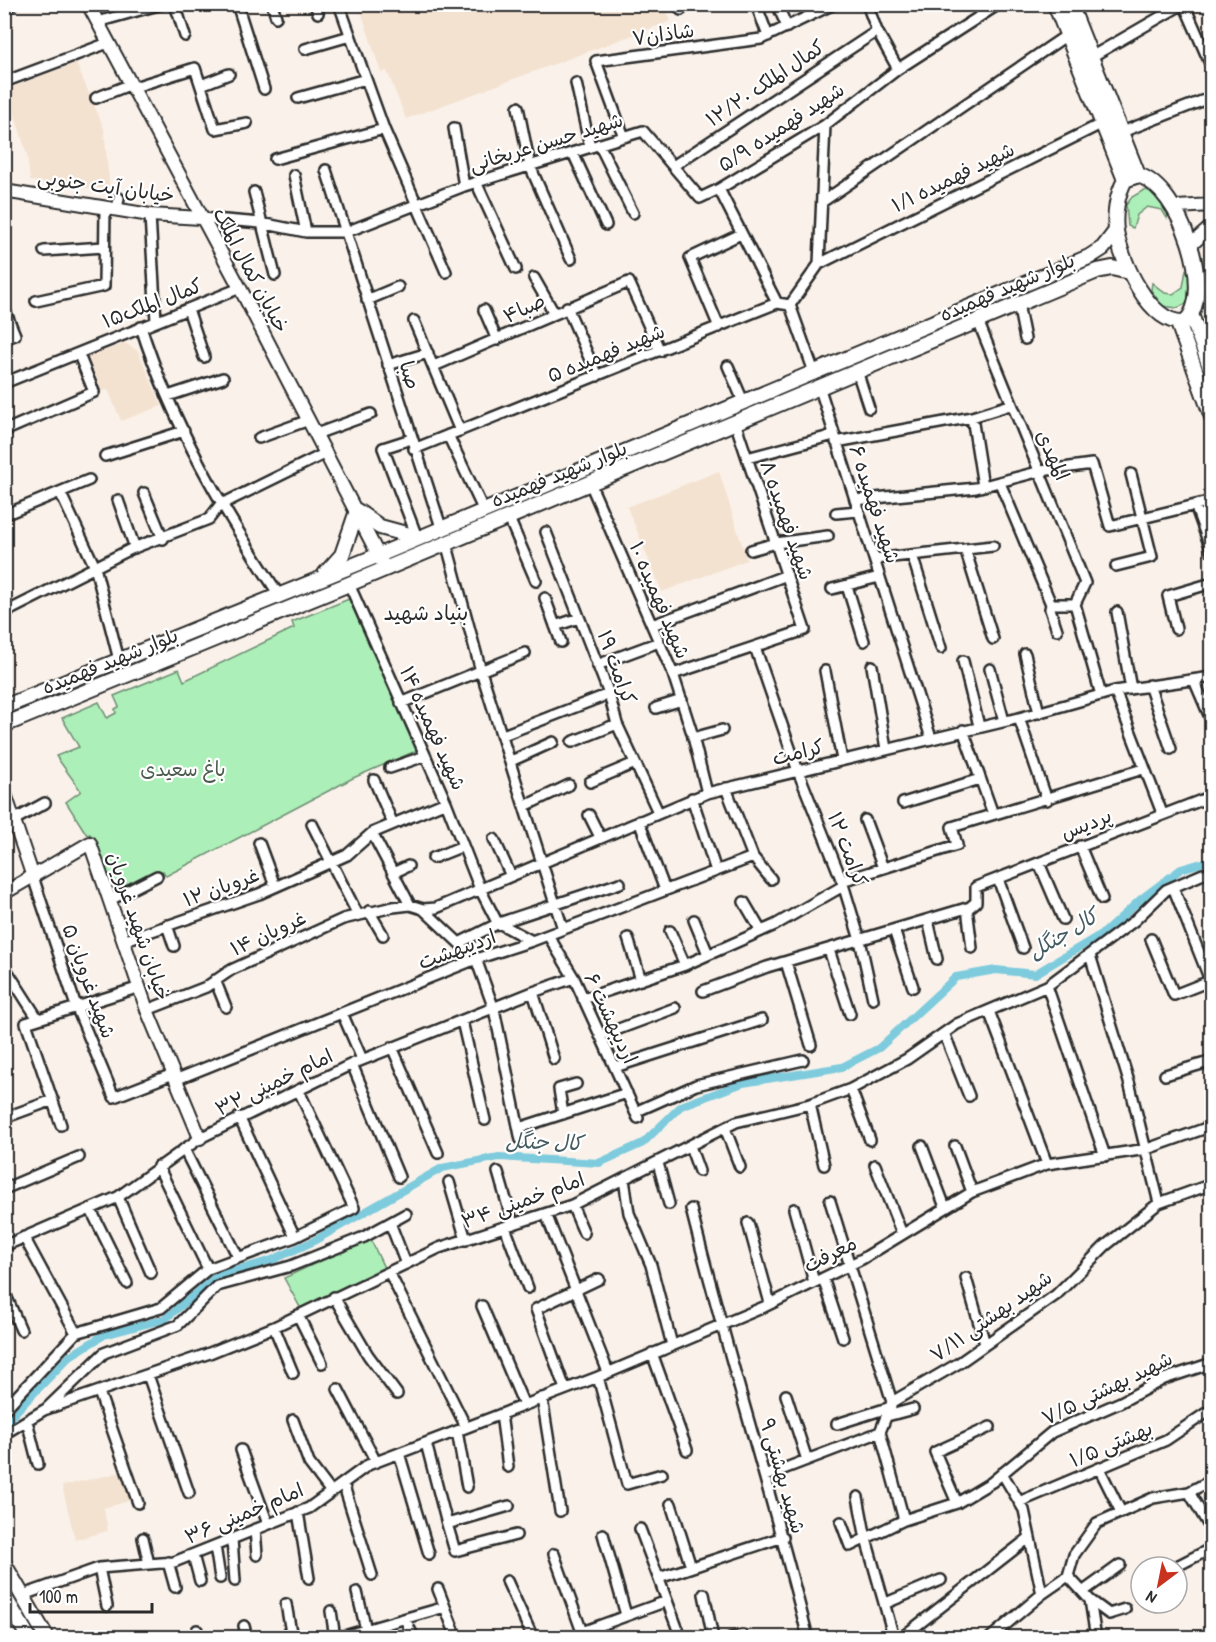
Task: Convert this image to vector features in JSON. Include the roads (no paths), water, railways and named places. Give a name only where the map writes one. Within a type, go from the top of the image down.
[{"type":"main road","points":[[1055,4],[1103,123],[1131,178],[1156,185],[1177,207],[1194,242],[1200,277],[1200,296],[1192,317],[1212,372]]},
{"type":"main road","points":[[1070,4],[1122,132],[1131,178],[1118,198],[1116,231],[1130,272],[1153,307],[1166,318],[1178,322],[1192,317]]},
{"type":"main road","name":"بلوار شهید فهمیده","points":[[4,725],[349,584],[417,537],[1089,257],[1103,248],[1116,231]]},
{"type":"main road","name":"بلوار شهید فهمیده","points":[[6,702],[119,660],[322,577],[382,562],[405,559],[1097,271],[1112,268],[1130,272]]},
{"type":"main road","points":[[1044,276],[1050,291]]},
{"type":"main road","points":[[1178,322],[1208,399],[1212,417]]},
{"type":"main road","points":[[322,577],[342,555],[357,511],[380,527],[417,537]]},
{"type":"main road","points":[[349,584],[363,584],[400,567],[405,559]]},
{"type":"main road","points":[[119,660],[125,676]]},
{"type":"main road","points":[[4,1564],[47,1638]]},
{"type":"main road","points":[[6,1605],[29,1638]]},
{"type":"street","points":[[4,9],[13,4]]},
{"type":"street","name":"خیابان کمال الملک","points":[[88,4],[130,87],[240,288],[382,562]]},
{"type":"street","points":[[97,22],[162,4]]},
{"type":"street","points":[[175,4],[185,36]]},
{"type":"street","points":[[237,4],[264,89]]},
{"type":"street","points":[[272,4],[276,17]]},
{"type":"street","points":[[339,4],[384,129],[446,272]]},
{"type":"street","points":[[756,4],[768,36]]},
{"type":"street","points":[[777,4],[787,27]]},
{"type":"street","points":[[867,4],[877,30],[898,69]]},
{"type":"street","name":"شهید فهمیده ۵/۹","points":[[777,303],[719,189],[825,125],[898,69],[999,4]]},
{"type":"street","points":[[1091,57],[1183,4],[1212,68]]},
{"type":"street","name":"شاذان۷","points":[[624,137],[596,61],[761,39],[831,5]]},
{"type":"street","name":"کمال الملک ۱۲/۲۰","points":[[673,166],[877,30]]},
{"type":"street","points":[[822,202],[1067,35]]},
{"type":"street","points":[[305,49],[350,36]]},
{"type":"street","points":[[4,82],[108,43]]},
{"type":"street","points":[[96,98],[195,68],[215,129],[247,123]]},
{"type":"street","points":[[201,85],[229,74]]},
{"type":"street","points":[[298,98],[366,79]]},
{"type":"street","points":[[576,83],[595,146],[633,213]]},
{"type":"street","points":[[1122,132],[1212,97]]},
{"type":"street","points":[[518,107],[530,166],[571,259]]},
{"type":"street","name":"شهید فهمیده ۱/۱","points":[[819,264],[1103,123]]},
{"type":"street","points":[[790,305],[819,264],[825,125]]},
{"type":"street","points":[[454,128],[464,186]]},
{"type":"street","points":[[275,159],[384,129]]},
{"type":"street","name":"شهید حسن عربخانی","points":[[346,232],[464,186],[643,131],[673,166]]},
{"type":"street","points":[[573,153],[606,225]]},
{"type":"street","points":[[673,166],[700,198],[719,189]]},
{"type":"street","name":"صبا","points":[[326,170],[441,527]]},
{"type":"street","points":[[294,175],[306,232]]},
{"type":"street","points":[[476,182],[516,269]]},
{"type":"street","name":"خیابان آیت جنوبی","points":[[4,191],[114,206],[150,215],[201,218]]},
{"type":"street","points":[[254,192],[275,275]]},
{"type":"street","points":[[1177,207],[1212,205]]},
{"type":"street","points":[[36,301],[104,286],[104,247],[114,206]]},
{"type":"street","points":[[150,215],[156,321]]},
{"type":"street","points":[[201,218],[261,223],[306,232],[346,232]]},
{"type":"street","points":[[1194,242],[1212,226]]},
{"type":"street","points":[[719,327],[690,258],[741,234]]},
{"type":"street","points":[[44,251],[104,247]]},
{"type":"street","points":[[534,278],[554,313]]},
{"type":"street","name":"صبا۴","points":[[434,366],[629,282],[660,351]]},
{"type":"street","points":[[367,300],[398,287]]},
{"type":"street","name":"کمال الملک۱۵","points":[[4,382],[79,355],[89,347],[240,288]]},
{"type":"street","points":[[777,303],[790,305]]},
{"type":"street","name":"شهید فهمیده ۵","points":[[414,449],[777,303]]},
{"type":"street","points":[[1018,304],[1025,339]]},
{"type":"street","points":[[790,305],[814,372]]},
{"type":"street","points":[[567,307],[597,376]]},
{"type":"street","points":[[4,308],[15,335],[4,339]]},
{"type":"street","points":[[188,309],[204,357]]},
{"type":"street","points":[[484,310],[497,340]]},
{"type":"street","points":[[414,321],[460,431]]},
{"type":"street","name":"المهدی","points":[[978,321],[1010,405],[1041,471],[1085,583],[1075,604]]},
{"type":"street","points":[[141,327],[183,431],[220,505],[279,595]]},
{"type":"street","points":[[388,365],[428,353]]},
{"type":"street","points":[[4,431],[94,392],[79,355]]},
{"type":"street","points":[[728,366],[743,401]]},
{"type":"street","points":[[857,371],[869,408]]},
{"type":"street","points":[[168,396],[223,378]]},
{"type":"street","name":"شهید فهمیده ۶","points":[[819,386],[931,738]]},
{"type":"street","points":[[747,458],[782,448],[835,438],[972,417],[1010,405]]},
{"type":"street","points":[[316,434],[370,414]]},
{"type":"street","points":[[972,417],[983,486]]},
{"type":"street","points":[[259,438],[309,420]]},
{"type":"street","name":"شهید فهمیده ۸","points":[[735,422],[805,630],[755,647]]},
{"type":"street","points":[[105,456],[183,431]]},
{"type":"street","points":[[448,435],[483,509]]},
{"type":"street","points":[[411,439],[383,448],[417,537]]},
{"type":"street","points":[[4,613],[135,548],[163,539],[209,519],[220,505],[326,453]]},
{"type":"street","points":[[855,500],[983,486],[1041,471],[1092,464],[1110,526],[1212,501]]},
{"type":"street","points":[[1116,566],[1152,557],[1131,474]]},
{"type":"street","points":[[4,515],[88,480]]},
{"type":"street","name":"شهید فهمیده ۱۰","points":[[590,483],[673,674],[693,735],[707,793]]},
{"type":"street","points":[[1000,483],[1051,604],[1057,630]]},
{"type":"street","points":[[60,492],[95,567],[119,660]]},
{"type":"street","points":[[144,493],[163,539]]},
{"type":"street","points":[[118,500],[135,548]]},
{"type":"street","points":[[1195,505],[1210,547]]},
{"type":"street","points":[[836,513],[858,511]]},
{"type":"street","points":[[508,516],[536,580]]},
{"type":"street","name":"کرامت ۱۹","points":[[546,532],[609,694],[617,724],[658,812]]},
{"type":"street","points":[[751,550],[776,543],[828,536]]},
{"type":"street","points":[[446,542],[481,671],[563,929]]},
{"type":"street","points":[[874,560],[993,546]]},
{"type":"street","points":[[965,549],[993,639]]},
{"type":"street","points":[[912,555],[941,648]]},
{"type":"street","points":[[652,626],[787,575]]},
{"type":"street","points":[[832,589],[879,577]]},
{"type":"street","points":[[1176,628],[1168,596],[1212,583]]},
{"type":"street","name":"شهید فهمیده ۱۴","points":[[349,584],[446,802],[480,889],[499,923]]},
{"type":"street","points":[[847,586],[864,641]]},
{"type":"street","points":[[545,598],[561,642]]},
{"type":"street","points":[[1051,604],[1075,604],[1101,695]]},
{"type":"street","points":[[1117,612],[1131,688]]},
{"type":"street","points":[[555,626],[579,618]]},
{"type":"street","points":[[597,664],[659,642]]},
{"type":"street","points":[[673,674],[755,647]]},
{"type":"street","name":"کرامت ۱۲","points":[[755,647],[798,771],[843,884],[860,940],[873,999]]},
{"type":"street","points":[[401,702],[525,653]]},
{"type":"street","points":[[1025,654],[1039,713]]},
{"type":"street","points":[[963,661],[980,726]]},
{"type":"street","points":[[872,666],[886,749]]},
{"type":"street","points":[[990,669],[1004,721]]},
{"type":"street","points":[[825,671],[842,760]]},
{"type":"street","name":"کرامت","points":[[423,909],[436,908],[707,793],[1039,713],[1115,691],[1212,677]]},
{"type":"street","points":[[1194,680],[1212,722]]},
{"type":"street","points":[[1149,685],[1171,749]]},
{"type":"street","points":[[1115,691],[1143,769],[1162,813]]},
{"type":"street","points":[[503,735],[609,694]]},
{"type":"street","points":[[656,708],[681,700]]},
{"type":"street","points":[[1019,718],[1047,800]]},
{"type":"street","points":[[572,742],[617,724]]},
{"type":"street","points":[[693,735],[722,729]]},
{"type":"street","points":[[963,730],[993,814]]},
{"type":"street","points":[[511,760],[553,742]]},
{"type":"street","points":[[390,768],[425,756]]},
{"type":"street","points":[[590,782],[635,763]]},
{"type":"street","points":[[584,999],[685,965],[761,931],[843,884],[883,868],[957,845],[952,827],[1143,769]]},
{"type":"street","points":[[903,803],[980,779]]},
{"type":"street","points":[[374,780],[393,824]]},
{"type":"street","points":[[525,806],[569,785]]},
{"type":"street","points":[[726,788],[753,857],[771,879]]},
{"type":"street","points":[[4,791],[33,877]]},
{"type":"street","name":"پردیس","points":[[967,908],[976,902],[976,887],[1162,813],[1212,796]]},
{"type":"street","points":[[692,798],[716,871]]},
{"type":"street","name":"غرویان ۱۲","points":[[123,941],[275,886],[347,855],[372,833],[446,802]]},
{"type":"street","points":[[14,820],[45,803]]},
{"type":"street","points":[[589,815],[600,837]]},
{"type":"street","points":[[865,820],[883,868]]},
{"type":"street","points":[[639,821],[665,890]]},
{"type":"street","points":[[312,824],[329,862],[358,915]]},
{"type":"street","points":[[372,833],[410,905],[423,909],[476,959],[494,1009],[521,1140]]},
{"type":"street","points":[[494,839],[511,876]]},
{"type":"street","name":"خیابان شهید غرویان","points":[[4,893],[90,843],[147,1010],[200,1138]]},
{"type":"street","points":[[259,843],[275,886]]},
{"type":"street","points":[[433,858],[463,846]]},
{"type":"street","points":[[1080,846],[1102,899]]},
{"type":"street","name":"اردیبهشت","points":[[114,1097],[174,1077],[476,959],[532,941],[753,857]]},
{"type":"street","points":[[1039,863],[1063,919]]},
{"type":"street","points":[[393,873],[408,866]]},
{"type":"street","name":"امام خمینی ۳۴","points":[[4,1434],[44,1410],[148,1375],[273,1327],[406,1264],[466,1240],[573,1205],[736,1122],[810,1104],[851,1089],[907,1059],[957,1024],[1047,986],[1090,955],[1173,887],[1203,874],[1212,874]]},
{"type":"street","points":[[110,900],[157,876]]},
{"type":"street","name":"شهید غرویان ۵","points":[[33,877],[76,1006],[114,1097]]},
{"type":"street","points":[[998,879],[1023,948]]},
{"type":"street","points":[[459,943],[499,923],[620,883]]},
{"type":"street","points":[[1151,939],[1174,995],[1211,980],[1173,887]]},
{"type":"street","points":[[744,902],[761,931]]},
{"type":"street","name":"غرویان ۱۴","points":[[147,1010],[343,919],[369,911],[410,905]]},
{"type":"street","points":[[704,992],[786,962],[967,908],[972,948]]},
{"type":"street","points":[[369,911],[383,934]]},
{"type":"street","points":[[693,920],[708,954]]},
{"type":"street","points":[[928,920],[938,959]]},
{"type":"street","points":[[499,923],[532,941]]},
{"type":"street","points":[[167,925],[174,946]]},
{"type":"street","points":[[894,930],[913,987]]},
{"type":"street","points":[[670,932],[685,965]]},
{"type":"street","name":"اردیبهشت ۶","points":[[548,935],[574,978],[637,1115],[696,1085],[803,1060]]},
{"type":"street","points":[[628,938],[641,980]]},
{"type":"street","points":[[829,950],[849,1014]]},
{"type":"street","points":[[1090,955],[1147,1149],[1159,1203]]},
{"type":"street","points":[[786,962],[812,1045]]},
{"type":"street","points":[[4,966],[38,1019]]},
{"type":"street","name":"امام خمینی ۳۲","points":[[4,1246],[118,1197],[158,1166],[200,1138],[362,1059],[574,978]]},
{"type":"street","points":[[215,980],[226,1007]]},
{"type":"street","points":[[1047,986],[1105,1156]]},
{"type":"street","points":[[62,1125],[26,1023],[140,987]]},
{"type":"street","points":[[533,992],[554,1059]]},
{"type":"street","points":[[600,1036],[675,1008]]},
{"type":"street","points":[[989,1011],[1047,1164]]},
{"type":"street","points":[[342,1013],[362,1059]]},
{"type":"street","points":[[615,1068],[762,1020]]},
{"type":"street","points":[[462,1021],[485,1120]]},
{"type":"street","points":[[944,1033],[969,1096]]},
{"type":"street","points":[[392,1047],[438,1153]]},
{"type":"street","points":[[1165,1075],[1212,1061]]},
{"type":"street","points":[[352,1064],[399,1177]]},
{"type":"street","points":[[563,1114],[558,1089],[576,1084]]},
{"type":"street","points":[[851,1089],[870,1140]]},
{"type":"street","points":[[4,1410],[76,1333],[161,1308],[207,1269],[295,1237],[354,1208],[299,1091]]},
{"type":"street","points":[[519,1128],[627,1094]]},
{"type":"street","points":[[4,1118],[53,1100]]},
{"type":"street","points":[[810,1104],[824,1165]]},
{"type":"street","points":[[239,1117],[295,1237]]},
{"type":"street","name":"معرفت","points":[[461,1429],[598,1377],[770,1303],[848,1266],[972,1192],[1047,1164],[1068,1159],[1147,1149],[1212,1126]]},
{"type":"street","points":[[725,1128],[740,1167]]},
{"type":"street","points":[[690,1146],[699,1171]]},
{"type":"street","points":[[922,1146],[945,1207]]},
{"type":"street","points":[[955,1146],[972,1192]]},
{"type":"street","points":[[184,1149],[238,1257]]},
{"type":"street","points":[[4,1190],[79,1158]]},
{"type":"street","points":[[658,1163],[669,1204]]},
{"type":"street","points":[[875,1165],[902,1234]]},
{"type":"street","points":[[158,1166],[207,1269]]},
{"type":"street","points":[[498,1172],[509,1226],[528,1288]]},
{"type":"street","points":[[624,1179],[629,1214],[651,1265],[672,1345]]},
{"type":"street","points":[[449,1182],[466,1240]]},
{"type":"street","name":"شهید بهشتی ۷/۱۱","points":[[890,1409],[1056,1295],[1105,1246],[1159,1203],[1212,1184]]},
{"type":"street","points":[[118,1197],[151,1273]]},
{"type":"street","points":[[830,1201],[890,1409],[880,1432],[904,1520]]},
{"type":"street","points":[[573,1205],[584,1233]]},
{"type":"street","name":"شهید بهشتی ۹","points":[[691,1209],[720,1325],[783,1537],[808,1638]]},
{"type":"street","points":[[794,1209],[818,1280],[843,1338]]},
{"type":"street","points":[[91,1210],[127,1283]]},
{"type":"street","points":[[44,1410],[104,1353],[178,1325],[217,1286],[291,1266],[364,1237],[406,1214]]},
{"type":"street","points":[[546,1214],[608,1372]]},
{"type":"street","points":[[390,1223],[406,1264]]},
{"type":"street","points":[[748,1223],[770,1303]]},
{"type":"street","points":[[24,1237],[76,1333]]},
{"type":"street","points":[[389,1272],[428,1350],[461,1429],[467,1487]]},
{"type":"street","points":[[966,1278],[985,1344]]},
{"type":"street","points":[[565,1389],[536,1309],[599,1279]]},
{"type":"street","points":[[4,1291],[21,1330]]},
{"type":"street","points":[[334,1297],[368,1355],[397,1394]]},
{"type":"street","points":[[482,1306],[524,1405]]},
{"type":"street","points":[[298,1315],[322,1363]]},
{"type":"street","points":[[273,1327],[293,1373]]},
{"type":"street","points":[[652,1353],[687,1450]]},
{"type":"street","name":"شهید بهشتی ۷/۵","points":[[866,1539],[904,1520],[957,1503],[1002,1473],[1052,1432],[1121,1402],[1164,1379],[1212,1363]]},
{"type":"street","points":[[148,1375],[189,1493]]},
{"type":"street","points":[[598,1377],[627,1484],[662,1474]]},
{"type":"street","points":[[338,1389],[376,1462]]},
{"type":"street","points":[[99,1392],[138,1503]]},
{"type":"street","points":[[786,1395],[807,1460]]},
{"type":"street","points":[[542,1398],[560,1511]]},
{"type":"street","points":[[837,1424],[890,1409],[913,1409]]},
{"type":"street","name":"بهشتی ۱/۵","points":[[1019,1502],[1166,1440],[1212,1409]]},
{"type":"street","points":[[501,1414],[508,1467]]},
{"type":"street","points":[[293,1420],[309,1463],[331,1492]]},
{"type":"street","points":[[27,1421],[38,1464]]},
{"type":"street","points":[[957,1503],[935,1452],[990,1427]]},
{"type":"street","name":"امام خمینی ۳۶","points":[[23,1595],[99,1568],[168,1562],[215,1546],[298,1512],[376,1462],[461,1429]]},
{"type":"street","points":[[765,1476],[880,1432]]},
{"type":"street","points":[[426,1443],[455,1551],[516,1535]]},
{"type":"street","points":[[241,1450],[268,1524]]},
{"type":"street","points":[[399,1453],[429,1554]]},
{"type":"street","points":[[1100,1468],[1121,1512]]},
{"type":"street","points":[[1002,1473],[1019,1502],[1042,1594]]},
{"type":"street","points":[[990,1638],[1042,1594],[1068,1576],[1074,1555],[1097,1523],[1153,1498],[1189,1492],[1212,1480]]},
{"type":"street","points":[[343,1483],[372,1575]]},
{"type":"street","points":[[1189,1492],[1212,1531]]},
{"type":"street","points":[[858,1497],[866,1539],[886,1603],[894,1638]]},
{"type":"street","points":[[671,1504],[691,1567]]},
{"type":"street","points":[[447,1524],[509,1506]]},
{"type":"street","points":[[298,1512],[309,1578]]},
{"type":"street","points":[[841,1522],[849,1545],[866,1539]]},
{"type":"street","points":[[255,1529],[257,1555]]},
{"type":"street","points":[[640,1529],[681,1638]]},
{"type":"street","points":[[603,1534],[626,1615]]},
{"type":"street","points":[[659,1578],[783,1537]]},
{"type":"street","points":[[143,1538],[148,1564]]},
{"type":"street","points":[[902,1638],[1029,1538]]},
{"type":"street","points":[[232,1539],[235,1581]]},
{"type":"street","points":[[215,1546],[220,1578]]},
{"type":"street","points":[[1189,1560],[1212,1548]]},
{"type":"street","points":[[193,1554],[200,1581]]},
{"type":"street","points":[[554,1554],[579,1635],[667,1601]]},
{"type":"street","points":[[168,1562],[175,1587]]},
{"type":"street","points":[[1084,1591],[1120,1565]]},
{"type":"street","points":[[99,1568],[107,1606]]},
{"type":"street","points":[[1068,1576],[1090,1600],[1109,1614],[1125,1609]]},
{"type":"street","points":[[886,1603],[941,1580]]},
{"type":"street","points":[[507,1581],[533,1638]]},
{"type":"street","points":[[438,1589],[457,1638]]},
{"type":"street","points":[[357,1592],[367,1634]]},
{"type":"street","points":[[704,1594],[713,1638]]},
{"type":"street","points":[[1090,1600],[1096,1638]]},
{"type":"street","points":[[285,1604],[292,1638]]},
{"type":"street","points":[[331,1611],[336,1638],[367,1634],[445,1607]]},
{"type":"street","points":[[405,1619],[414,1638]]},
{"type":"street","points":[[244,1626],[247,1638]]},
{"type":"street","points":[[730,1638],[742,1635],[743,1638]]},
{"type":"waterway","name":"کال جنگل","points":[[4,1424],[70,1356],[104,1335],[165,1319],[217,1276],[272,1260],[312,1242],[442,1168],[499,1157],[599,1163],[643,1143],[681,1106],[743,1083],[842,1067],[879,1048],[956,977],[996,970],[1035,974],[1105,932],[1141,899],[1181,869],[1212,860]]},
{"type":"district","name":"بنیاد شهید","points":[[426,613]]},
{"type":"park label","name":"باغ سعیدی","points":[[183,769]]}]
